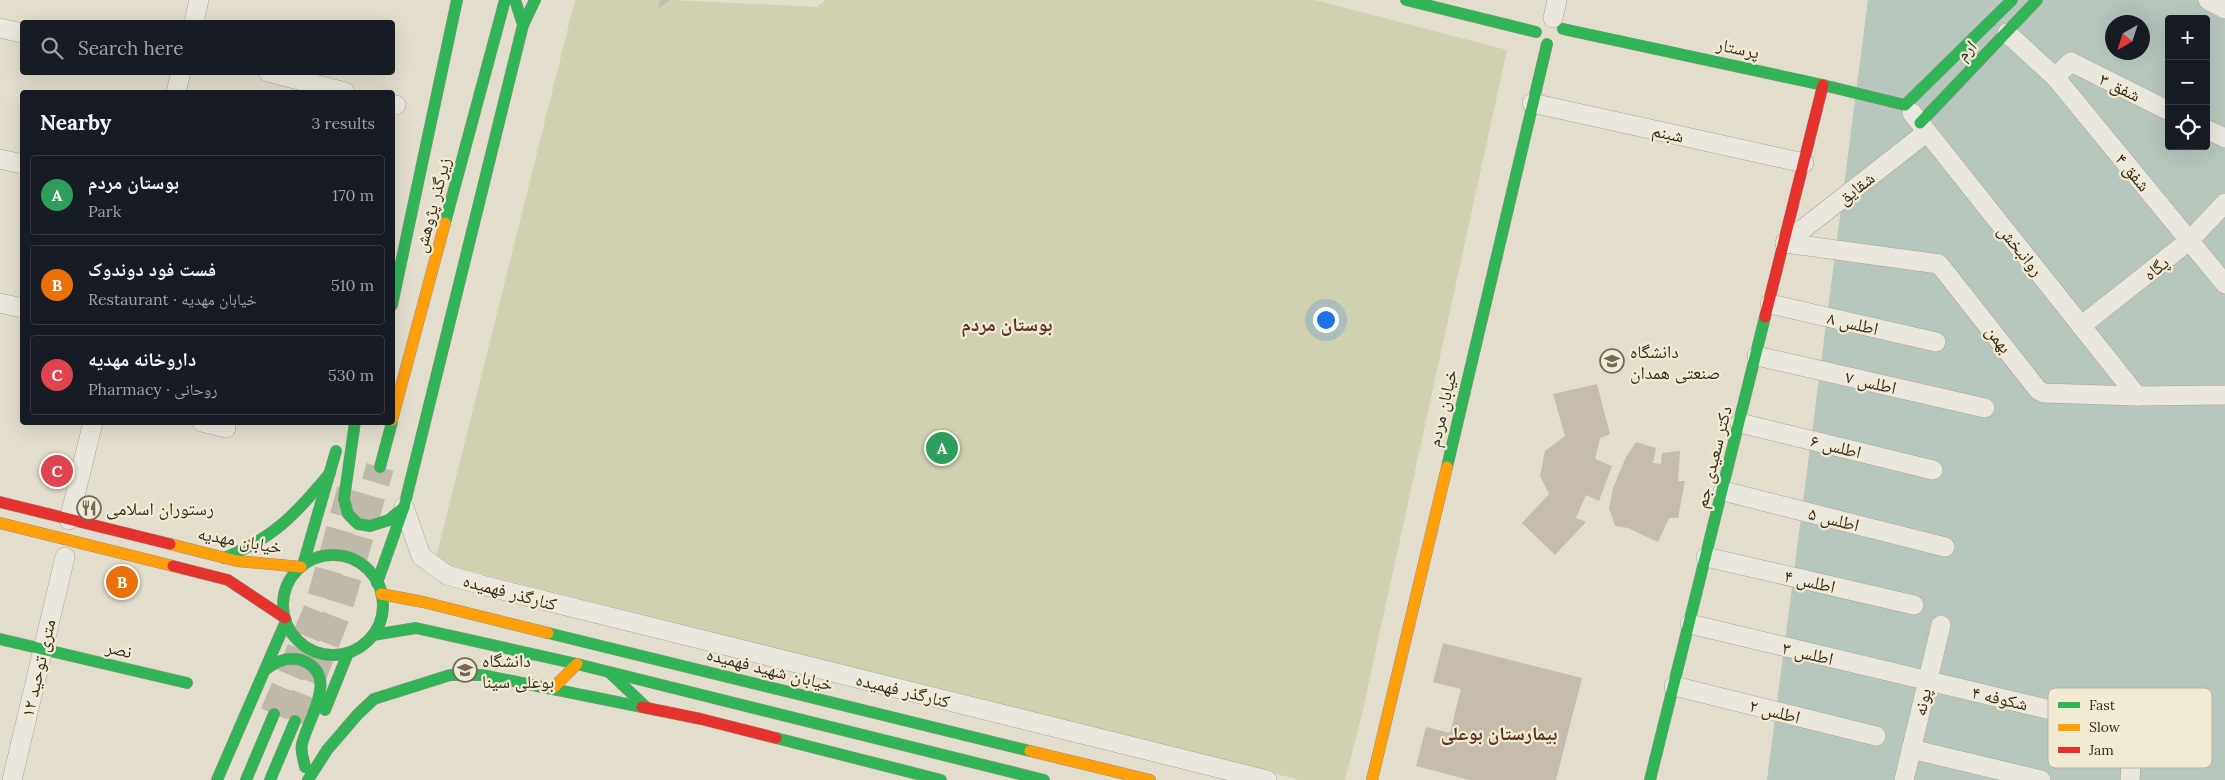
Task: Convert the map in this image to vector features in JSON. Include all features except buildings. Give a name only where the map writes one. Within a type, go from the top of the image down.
[{"type":"main road","points":[[424,98],[457,0]]},
{"type":"main road","name":"زیرگذر پژوهش","points":[[395,291],[457,0]]},
{"type":"main road","name":"زیرگذر پژوهش","points":[[395,410],[505,0]]},
{"type":"main road","points":[[515,0],[523,25]]},
{"type":"main road","points":[[380,588],[362,565],[348,558],[332,555],[317,558],[302,566],[291,577],[285,590],[283,604],[285,620],[293,635],[304,646],[318,653],[333,655],[348,653],[362,646],[373,635],[380,622],[383,608],[380,588],[404,507],[523,25],[535,0]]},
{"type":"main road","points":[[1406,0],[1536,32],[1542,42],[1547,44],[1559,40],[1558,16],[1544,18],[1540,21],[1536,32]]},
{"type":"main road","name":"ارم","points":[[1906,105],[2012,0]]},
{"type":"main road","name":"ارم","points":[[1923,128],[2038,0]]},
{"type":"main road","name":"پرستار","points":[[1558,16],[1906,105]]},
{"type":"main road","name":"خیابان مردم","points":[[1372,780],[1547,44]]},
{"type":"main road","name":"دکتر سعیدی جم","points":[[1650,780],[1823,85]]},
{"type":"main road","points":[[354,425],[344,500],[348,514],[358,524],[370,526],[389,520],[404,507]]},
{"type":"main road","name":"زیرگذر پژوهش","points":[[380,468],[391,425]]},
{"type":"main road","points":[[359,462],[366,430]]},
{"type":"main road","points":[[302,566],[341,431]]},
{"type":"main road","points":[[224,558],[254,546],[282,528],[330,473]]},
{"type":"main road","name":"خیابان مهدیه","points":[[0,502],[224,558],[302,566]]},
{"type":"main road","points":[[0,523],[228,580],[285,620]]},
{"type":"main road","name":"خیابان شهید فهمیده","points":[[380,588],[424,602],[1150,780]]},
{"type":"main road","points":[[217,780],[285,620]]},
{"type":"main road","points":[[373,635],[416,628],[577,664],[1044,780]]},
{"type":"main road","name":"نصر","points":[[0,639],[187,683]]},
{"type":"main road","points":[[300,780],[331,693],[348,653]]},
{"type":"main road","points":[[265,670],[273,663],[283,659],[294,658],[313,666],[320,678],[321,693],[301,746],[305,767]]},
{"type":"main road","points":[[553,688],[577,664]]},
{"type":"main road","points":[[609,672],[646,707]]},
{"type":"main road","points":[[308,780],[326,750],[374,699],[450,675],[482,675],[646,707],[941,780]]},
{"type":"main road","points":[[246,780],[274,714]]},
{"type":"main road","points":[[270,780],[295,722]]},
{"type":"street","points":[[194,20],[199,0]]},
{"type":"street","points":[[2208,0],[2225,9]]},
{"type":"street","points":[[0,28],[20,33]]},
{"type":"street","name":"شفق ۴","points":[[2007,33],[2055,77],[2225,284]]},
{"type":"street","name":"شفق ۳","points":[[2055,77],[2072,62],[2165,109]]},
{"type":"street","points":[[176,90],[180,75]]},
{"type":"street","points":[[280,75],[337,90]]},
{"type":"street","name":"شبنم","points":[[1532,103],[1804,163]]},
{"type":"street","name":"روانبخش","points":[[1906,105],[2137,396]]},
{"type":"street","name":"شقایق","points":[[1785,243],[1923,128]]},
{"type":"street","points":[[2210,131],[2225,138]]},
{"type":"street","points":[[0,159],[20,164]]},
{"type":"street","name":"پگاه","points":[[2081,326],[2190,240],[2225,203]]},
{"type":"street","name":"بهمن","points":[[1785,243],[1939,264],[2038,390],[2051,394],[2137,396],[2225,394]]},
{"type":"street","points":[[0,303],[20,308]]},
{"type":"street","name":"اطلس ۸","points":[[1770,304],[1936,342]]},
{"type":"street","name":"اطلس ۷","points":[[1757,356],[1985,408]]},
{"type":"street","name":"اطلس ۶","points":[[1740,423],[1933,470]]},
{"type":"street","points":[[69,520],[91,425]]},
{"type":"street","points":[[214,425],[226,428]]},
{"type":"street","name":"اطلس ۵","points":[[1723,491],[1945,546]]},
{"type":"street","name":"کنارگذر فهمیده","points":[[404,507],[421,556],[447,574],[482,585],[1267,780]]},
{"type":"street","name":"۱۲ متری توحید","points":[[12,780],[65,557]]},
{"type":"street","name":"اطلس ۴","points":[[1706,557],[1914,605]]},
{"type":"street","name":"اطلس ۳","points":[[1690,624],[1927,681]]},
{"type":"street","name":"پونه","points":[[1904,780],[1941,624]]},
{"type":"street","name":"شکوفه ۴","points":[[1927,681],[2048,710]]},
{"type":"street","name":"اطلس ۲","points":[[1674,686],[1876,736]]},
{"type":"street","points":[[1911,749],[2041,780]]},
{"type":"green space","name":"بوستان مردم","points":[[575,0],[671,0],[817,7],[826,0],[1315,0],[1507,50],[1361,718],[1345,780],[1300,780],[435,562]]},
{"type":"shaded area","points":[[1868,0],[2225,0],[2225,780],[1767,780]]},
{"type":"tunnel","points":[[295,721],[337,613],[380,467]]},
{"type":"tunnel","points":[[274,714],[319,606],[351,490]]},
{"type":"traffic: fast","points":[[395,291],[457,0]]},
{"type":"traffic: fast","points":[[445,223],[505,0]]},
{"type":"traffic: fast","points":[[377,583],[404,507],[523,25],[515,0]]},
{"type":"traffic: fast","points":[[523,25],[535,0]]},
{"type":"traffic: fast","points":[[1406,0],[1536,32]]},
{"type":"traffic: fast","points":[[1563,29],[1823,85],[1905,105],[2012,0]]},
{"type":"traffic: fast","points":[[1920,123],[2037,0]]},
{"type":"traffic: fast","points":[[1447,467],[1547,44]]},
{"type":"traffic: fast","points":[[1650,780],[1765,317]]},
{"type":"traffic: fast","points":[[355,425],[344,499],[348,514],[358,524],[370,526],[389,520],[404,507]]},
{"type":"traffic: fast","points":[[380,467],[391,425]]},
{"type":"traffic: fast","points":[[303,565],[336,451]]},
{"type":"traffic: fast","points":[[224,558],[271,533],[295,513],[330,473]]},
{"type":"traffic: fast","points":[[333,555],[352,559],[368,570],[379,586],[383,605],[379,624],[368,640],[352,651],[333,655],[314,651],[298,640],[287,624],[283,605],[287,586],[298,570],[314,559],[333,555]]},
{"type":"traffic: fast","points":[[217,780],[286,621]]},
{"type":"traffic: fast","points":[[373,635],[416,628],[577,664],[1044,780]]},
{"type":"traffic: fast","points":[[548,633],[1030,751]]},
{"type":"traffic: fast","points":[[0,639],[187,683]]},
{"type":"traffic: fast","points":[[325,710],[348,653]]},
{"type":"traffic: fast","points":[[265,670],[282,660],[296,659],[313,667],[319,675],[319,698],[302,747],[305,767]]},
{"type":"traffic: fast","points":[[610,673],[646,707]]},
{"type":"traffic: fast","points":[[308,780],[327,750],[358,714],[374,699],[450,675],[482,675],[642,707]]},
{"type":"traffic: fast","points":[[246,780],[274,714]]},
{"type":"traffic: fast","points":[[270,780],[295,721]]},
{"type":"traffic: fast","points":[[776,738],[941,780]]},
{"type":"traffic: slow","points":[[395,409],[445,223]]},
{"type":"traffic: slow","points":[[1372,780],[1447,467]]},
{"type":"traffic: slow","points":[[0,523],[173,566]]},
{"type":"traffic: slow","points":[[170,544],[237,561],[301,567]]},
{"type":"traffic: slow","points":[[381,594],[423,602],[548,633]]},
{"type":"traffic: slow","points":[[553,688],[577,664]]},
{"type":"traffic: slow","points":[[1030,751],[1150,780]]},
{"type":"traffic: jam","points":[[1765,317],[1823,85]]},
{"type":"traffic: jam","points":[[0,502],[170,544]]},
{"type":"traffic: jam","points":[[173,566],[228,580],[285,618]]},
{"type":"traffic: jam","points":[[642,707],[701,719],[776,738]]},
{"type":"place","name":"دانشگاه صنعتی همدان","points":[[1612,361]]},
{"type":"place","name":"بوستان مردم","points":[[942,448]]},
{"type":"place","name":"داروخانه مهدیه","points":[[57,471]]},
{"type":"place","name":"رستوران اسلامی","points":[[89,508]]},
{"type":"place","name":"فست فود دوندوک","points":[[122,582]]},
{"type":"place","name":"دانشگاه بوعلی سینا","points":[[465,670]]},
{"type":"district","name":"بوستان مردم","points":[[1007,324]]},
{"type":"district","name":"بیمارستان بوعلی","points":[[1499,733]]}]
